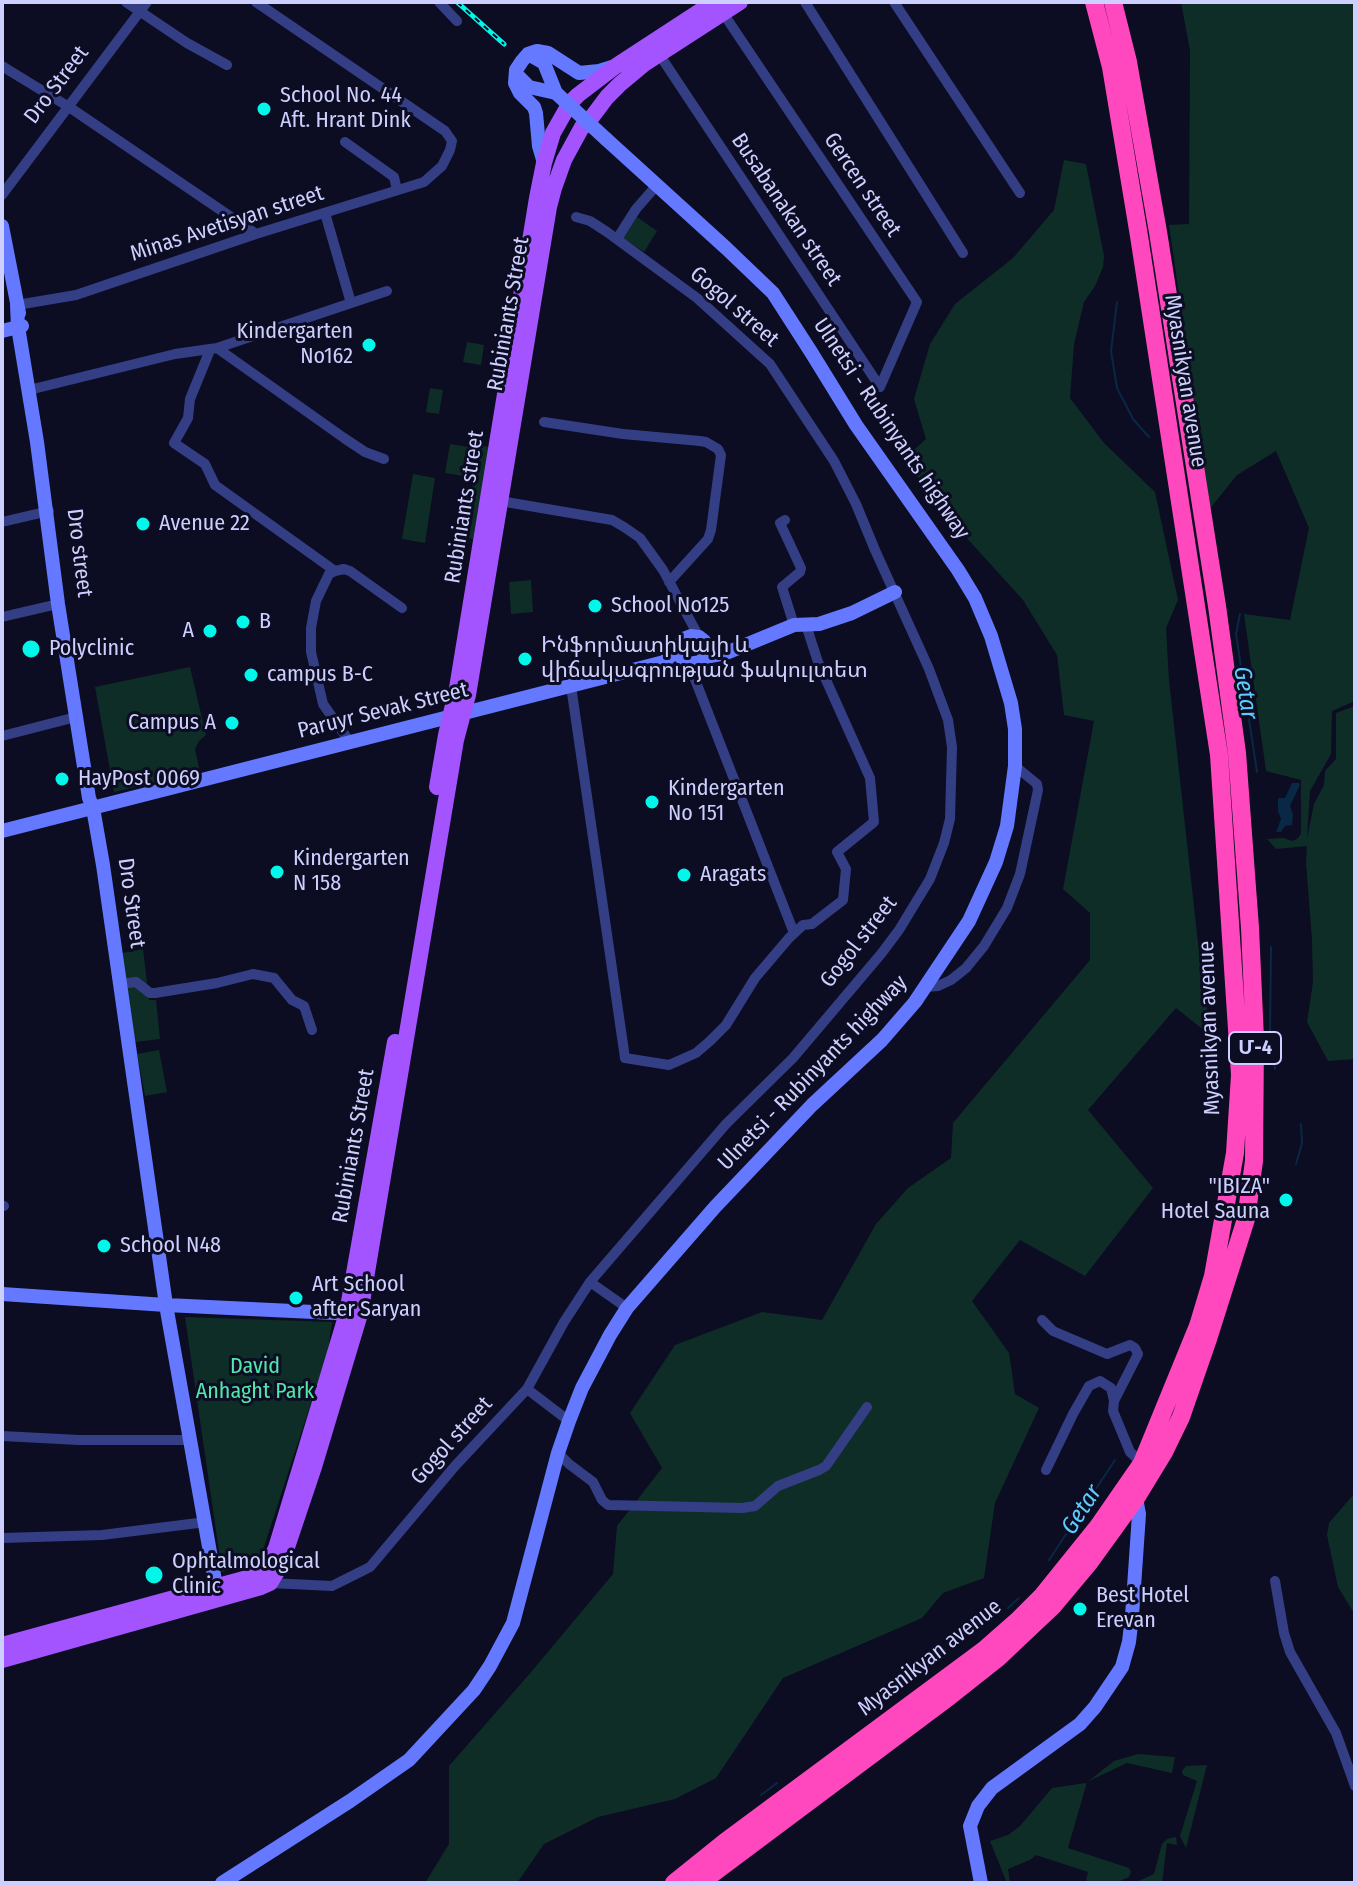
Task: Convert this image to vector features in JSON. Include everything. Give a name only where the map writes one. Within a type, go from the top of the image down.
[{"type":"highway","name":"Myasnikyan avenue","points":[[674,1883],[984,1650],[1043,1595],[1106,1517],[1142,1463],[1198,1326],[1213,1276],[1235,1153],[1240,1068],[1219,755],[1111,67],[1094,2]]},
{"type":"highway","name":"Myasnikyan avenue","points":[[700,1883],[1007,1650],[1061,1596],[1103,1545],[1136,1498],[1181,1417],[1246,1219],[1254,1161],[1256,1075],[1249,913],[1237,753],[1158,232],[1128,62],[1113,2]]},
{"type":"main road","name":"Rubiniants Street","points":[[266,1577],[277,1575],[286,1556],[354,1314],[455,719],[468,695],[549,207],[564,160],[582,127],[598,109],[628,77],[718,8],[740,2]]},
{"type":"main road","name":"Rubiniants street","points":[[455,719],[457,688],[544,163],[553,133],[570,103],[616,66],[718,8]]},
{"type":"main road","points":[[581,93],[594,101],[598,109]]},
{"type":"main road","points":[[563,113],[582,127]]},
{"type":"main road","points":[[2,1645],[216,1586],[251,1577],[266,1577]]},
{"type":"main road","points":[[2,1660],[245,1592],[266,1577]]},
{"type":"street","points":[[126,2],[143,6],[187,43],[227,65]]},
{"type":"street","name":"Minas Avetisyan street","points":[[17,305],[76,295],[256,234],[424,182],[442,166],[452,141],[445,131],[256,2]]},
{"type":"street","points":[[439,2],[457,21]]},
{"type":"street","points":[[805,2],[963,253]]},
{"type":"street","points":[[894,2],[1020,193]]},
{"type":"street","name":"Dro Street","points":[[2,195],[143,6]]},
{"type":"street","name":"Gercen street","points":[[718,8],[917,302],[880,387]]},
{"type":"street","points":[[544,163],[534,107],[515,83],[515,73],[522,61],[528,54],[543,51],[579,73],[616,66]]},
{"type":"street","points":[[528,54],[546,66],[556,93]]},
{"type":"street","name":"Busabanakan street","points":[[659,54],[880,387]]},
{"type":"street","points":[[2,66],[69,107],[256,234]]},
{"type":"street","points":[[515,73],[529,87],[556,93]]},
{"type":"street","name":"Ulnetsi - Rubinyants highway","points":[[222,1883],[409,1760],[474,1690],[513,1623],[569,1421],[593,1364],[627,1308],[654,1274],[759,1160],[882,1040],[926,987],[969,921],[996,862],[1007,826],[1015,766],[1011,703],[991,636],[975,598],[958,570],[856,425],[773,293],[556,93]]},
{"type":"street","points":[[345,142],[394,177],[397,190]]},
{"type":"street","points":[[617,239],[636,209],[657,185]]},
{"type":"street","points":[[325,213],[351,303]]},
{"type":"street","name":"Gogol street","points":[[266,1577],[332,1586],[370,1567],[455,1466],[527,1389],[590,1282],[726,1124],[793,1058],[881,954],[930,879],[950,819],[952,747],[948,720],[929,669],[834,461],[770,364],[697,298],[617,239],[590,221],[576,217]]},
{"type":"street","points":[[2,226],[31,390],[175,354],[214,349],[387,291]]},
{"type":"street","points":[[2,331],[20,327]]},
{"type":"street","points":[[214,349],[365,452],[384,459]]},
{"type":"street","points":[[214,349],[190,399],[188,418],[174,443],[205,464],[215,485],[335,571]]},
{"type":"street","name":"Dro Street","points":[[31,390],[49,511],[58,604],[89,798],[94,811],[166,1305],[216,1586]]},
{"type":"street","points":[[544,422],[700,441],[718,449],[721,455],[708,539],[669,582]]},
{"type":"street","points":[[500,501],[612,520],[640,538],[688,618],[696,655],[794,933]]},
{"type":"street","points":[[2,522],[49,511]]},
{"type":"street","name":"Dro street","points":[[49,511],[94,811]]},
{"type":"street","points":[[571,690],[625,1058],[669,1065],[696,1053],[710,1041],[726,1025],[755,978],[794,933],[803,925],[812,924],[843,900],[846,869],[837,852],[874,822],[870,778],[782,587],[801,568],[780,523],[785,520]]},
{"type":"street","points":[[353,742],[323,704],[311,652],[316,601],[329,574],[344,569],[402,608]]},
{"type":"street","name":"Paruyr Sevak Street","points":[[94,811],[571,690],[800,625],[819,624],[852,613],[895,592]]},
{"type":"street","points":[[2,617],[58,604]]},
{"type":"street","points":[[2,736],[76,717]]},
{"type":"street","name":"Paruyr Sevak Street","points":[[2,839],[94,811],[353,742],[455,719]]},
{"type":"street","points":[[926,987],[951,980],[966,968],[984,946],[1007,908],[1020,874],[1038,790],[1037,784],[1015,766]]},
{"type":"street","points":[[2,831],[94,811]]},
{"type":"street","points":[[119,984],[136,982],[150,993],[155,993],[253,974],[274,978],[292,1000],[304,1006],[312,1030]]},
{"type":"street","points":[[590,1282],[627,1308]]},
{"type":"street","points":[[2,1294],[354,1314]]},
{"type":"street","points":[[1042,1320],[1053,1331],[1107,1354],[1130,1345],[1135,1348],[1138,1354],[1114,1401]]},
{"type":"street","points":[[1046,1470],[1089,1386],[1100,1381],[1111,1388],[1113,1411],[1130,1452],[1142,1463]]},
{"type":"street","points":[[527,1389],[569,1421]]},
{"type":"street","points":[[558,1453],[593,1482],[608,1505],[742,1508],[755,1506],[778,1486],[826,1466],[867,1407]]},
{"type":"street","points":[[2,1436],[191,1440]]},
{"type":"street","points":[[981,1883],[970,1826],[978,1806],[992,1788],[1080,1724],[1122,1667],[1132,1616],[1139,1514],[1136,1498]]},
{"type":"street","points":[[2,1538],[102,1535],[206,1522]]},
{"type":"street","points":[[1275,1581],[1290,1652],[1336,1733],[1355,1786]]},
{"type":"green space","points":[[1181,2],[1355,2],[1355,701],[1332,711],[1331,754],[1310,791],[1307,838],[1314,804],[1324,785],[1325,771],[1336,759],[1336,713],[1355,706],[1355,1059],[1328,1061],[1307,1022],[1313,982],[1307,846],[1276,849],[1267,839],[1292,841],[1301,834],[1301,780],[1266,771],[1244,614],[1290,620],[1309,528],[1276,451],[1237,475],[1208,511],[1169,225],[1189,224],[1190,51]]},
{"type":"green space","points":[[1064,160],[1086,164],[1104,256],[1095,286],[1084,302],[1074,344],[1070,398],[1104,443],[1155,492],[1178,600],[1166,628],[1169,680],[1211,1036],[1176,1008],[1088,1110],[1153,1188],[1085,1276],[1020,1240],[972,1301],[1009,1353],[1015,1394],[1039,1408],[995,1503],[984,1578],[943,1593],[922,1618],[783,1678],[716,1778],[675,1799],[598,1817],[544,1844],[517,1883],[425,1883],[449,1844],[449,1766],[613,1574],[617,1526],[662,1468],[630,1413],[675,1345],[762,1312],[822,1320],[876,1224],[908,1188],[951,1158],[953,1123],[1090,960],[1090,913],[1063,889],[1094,721],[1064,715],[1057,655],[1023,600],[935,503],[905,458],[926,439],[914,399],[930,344],[955,304],[1013,258],[1054,210]]},
{"type":"green space","points":[[637,217],[657,231],[644,252],[623,238]]},
{"type":"green space","points":[[467,342],[484,345],[481,365],[463,362]]},
{"type":"green space","points":[[430,388],[443,390],[439,414],[426,412]]},
{"type":"green space","points":[[450,444],[469,447],[464,476],[445,473]]},
{"type":"green space","points":[[479,445],[489,447],[473,539],[463,537]]},
{"type":"green space","points":[[413,474],[435,478],[425,543],[402,539]]},
{"type":"green space","points":[[531,580],[533,612],[511,614],[509,582]]},
{"type":"green space","points":[[190,667],[206,735],[195,749],[200,772],[114,792],[95,687]]},
{"type":"green space","points":[[143,949],[149,1000],[156,1000],[160,1039],[135,1042],[122,953]]},
{"type":"green space","points":[[159,1050],[167,1092],[145,1096],[137,1054]]},
{"type":"green space","name":"David Anhaght Park","points":[[185,1317],[332,1322],[328,1351],[260,1559],[255,1564],[222,1572]]},
{"type":"green space","points":[[1353,1495],[1355,1611],[1338,1587],[1327,1535],[1329,1523]]},
{"type":"green space","points":[[1138,1754],[1175,1757],[1172,1773],[1127,1763],[1088,1782],[1114,1761]]},
{"type":"green space","points":[[1207,1765],[1186,1848],[1180,1836],[1197,1781],[1183,1775],[1182,1771],[1186,1766]]},
{"type":"green space","points":[[1087,1782],[1068,1848],[1129,1868],[1129,1877],[1115,1883],[1092,1883],[1086,1880],[1088,1872],[1036,1855],[1008,1869],[1010,1883],[1007,1883],[990,1841],[1008,1835],[1020,1826],[1052,1788]]},
{"type":"green space","points":[[1176,1837],[1177,1845],[1167,1843],[1162,1883],[1134,1883],[1154,1874],[1162,1844]]},
{"type":"water","points":[[1292,783],[1300,785],[1290,806],[1292,825],[1276,832],[1281,819],[1278,800],[1285,798]]},
{"type":"water","points":[[250,1360],[259,1369],[250,1378],[241,1369]]},
{"type":"waterway","name":"Getar","points":[[1117,302],[1111,351],[1117,388],[1133,419],[1149,437]]},
{"type":"waterway","name":"Getar","points":[[1240,614],[1236,634],[1257,772]]},
{"type":"waterway","name":"Getar","points":[[1271,947],[1270,1037],[1275,1069]]},
{"type":"waterway","name":"Getar","points":[[1296,1164],[1302,1143],[1301,1124]]},
{"type":"waterway","name":"Getar","points":[[1049,1560],[1115,1460]]},
{"type":"waterway","name":"Getar","points":[[1008,1608],[1019,1598]]},
{"type":"waterway","name":"Getar","points":[[761,1795],[777,1783]]},
{"type":"railway","points":[[457,2],[504,44]]},
{"type":"place","name":"School No. 44 Aft. Hrant Dink","points":[[264,109]]},
{"type":"place","name":"Kindergarten No162","points":[[369,345]]},
{"type":"place","name":"Avenue 22","points":[[143,524]]},
{"type":"place","name":"School No125","points":[[595,606]]},
{"type":"place","name":"B","points":[[243,622]]},
{"type":"place","name":"A","points":[[210,631]]},
{"type":"place","name":"Polyclinic","points":[[31,649]]},
{"type":"place","name":"Ինֆորմատիկայի և վիճակագրության ֆակուլտետ","points":[[525,659]]},
{"type":"place","name":"campus B-C","points":[[251,675]]},
{"type":"place","name":"Campus A","points":[[232,723]]},
{"type":"place","name":"HayPost 0069","points":[[62,779]]},
{"type":"place","name":"Kindergarten No 151","points":[[652,802]]},
{"type":"place","name":"Kindergarten N 158","points":[[277,872]]},
{"type":"place","name":"Aragats","points":[[684,875]]},
{"type":"place","name":"\"IBIZA\" Hotel Sauna","points":[[1286,1200]]},
{"type":"place","name":"School N48","points":[[104,1246]]},
{"type":"place","name":"Art School after Saryan","points":[[296,1298]]},
{"type":"place","name":"Ophtalmological Clinic","points":[[154,1575]]},
{"type":"place","name":"Best Hotel Erevan","points":[[1080,1609]]}]
